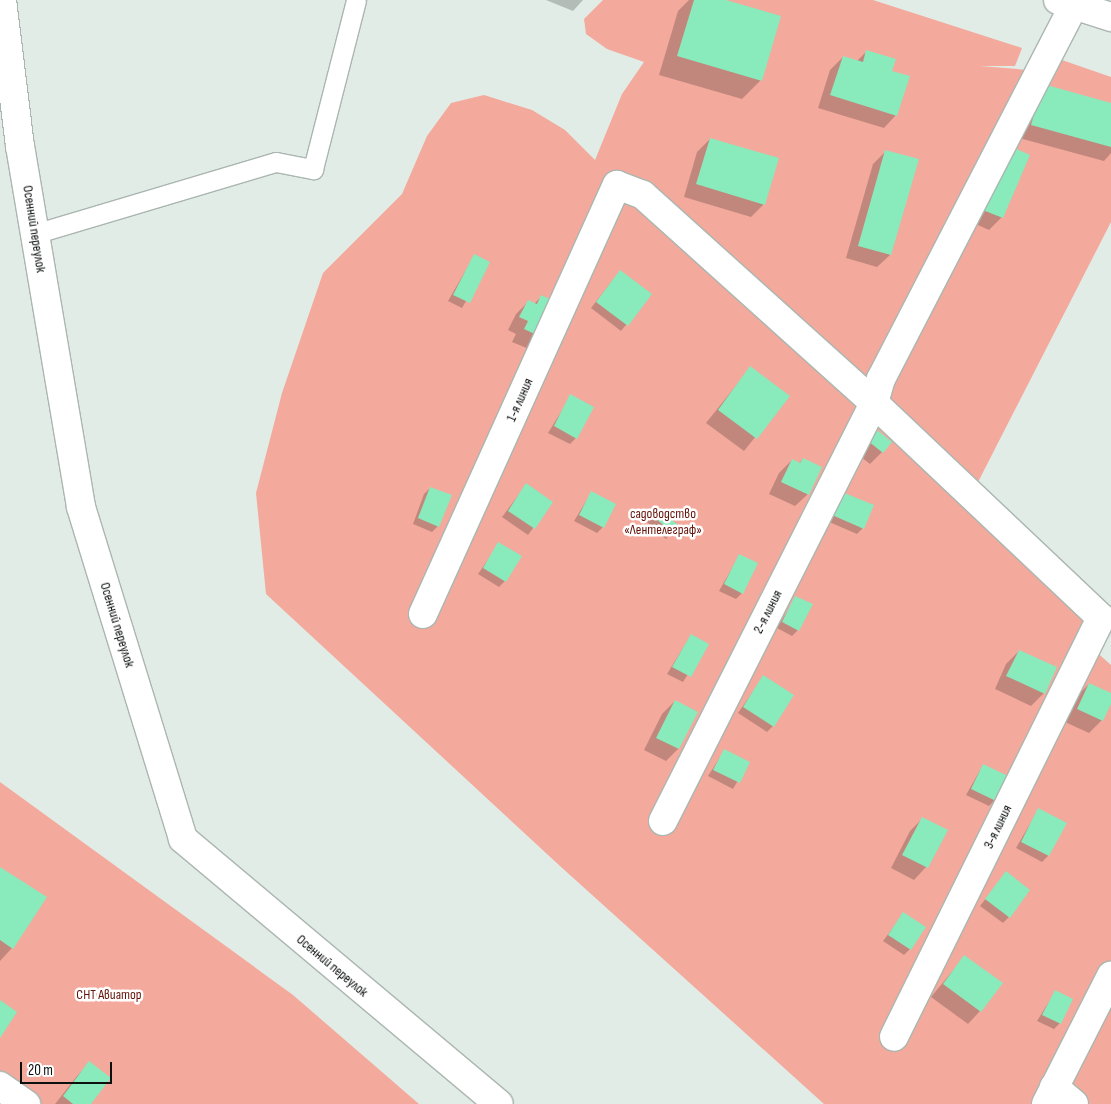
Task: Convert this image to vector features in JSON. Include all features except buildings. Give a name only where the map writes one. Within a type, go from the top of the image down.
[{"type":"street","name":"Осенний переулок","points":[[2,0],[34,234],[81,507],[183,839],[499,1104]]},
{"type":"street","points":[[1065,3],[1111,17]]},
{"type":"street","name":"2-я линия","points":[[663,821],[874,403],[881,379],[1065,3]]},
{"type":"street","name":"1-я линия","points":[[422,614],[617,185],[643,195],[874,403]]},
{"type":"street","name":"3-я линия","points":[[874,403],[1101,618],[894,1037]]},
{"type":"street","points":[[1058,1098],[1111,976]]},
{"type":"street","points":[[0,1086],[26,1104]]},
{"type":"lane","points":[[34,234],[276,162],[314,169],[356,0]]},
{"type":"green space","name":"садоводство «Лентелеграф»","points":[[603,0],[873,0],[1022,48],[1015,66],[980,66],[1053,72],[1062,60],[1111,77],[1111,222],[976,486],[1108,609],[1093,649],[1111,665],[1111,1104],[824,1104],[560,866],[266,594],[256,493],[282,393],[323,273],[402,194],[427,136],[451,103],[484,95],[532,110],[565,130],[595,160],[622,94],[644,62],[607,49],[586,34],[584,19]]},
{"type":"green space","name":"СНТ Авиатор","points":[[0,782],[293,995],[419,1104],[0,1104]]}]
